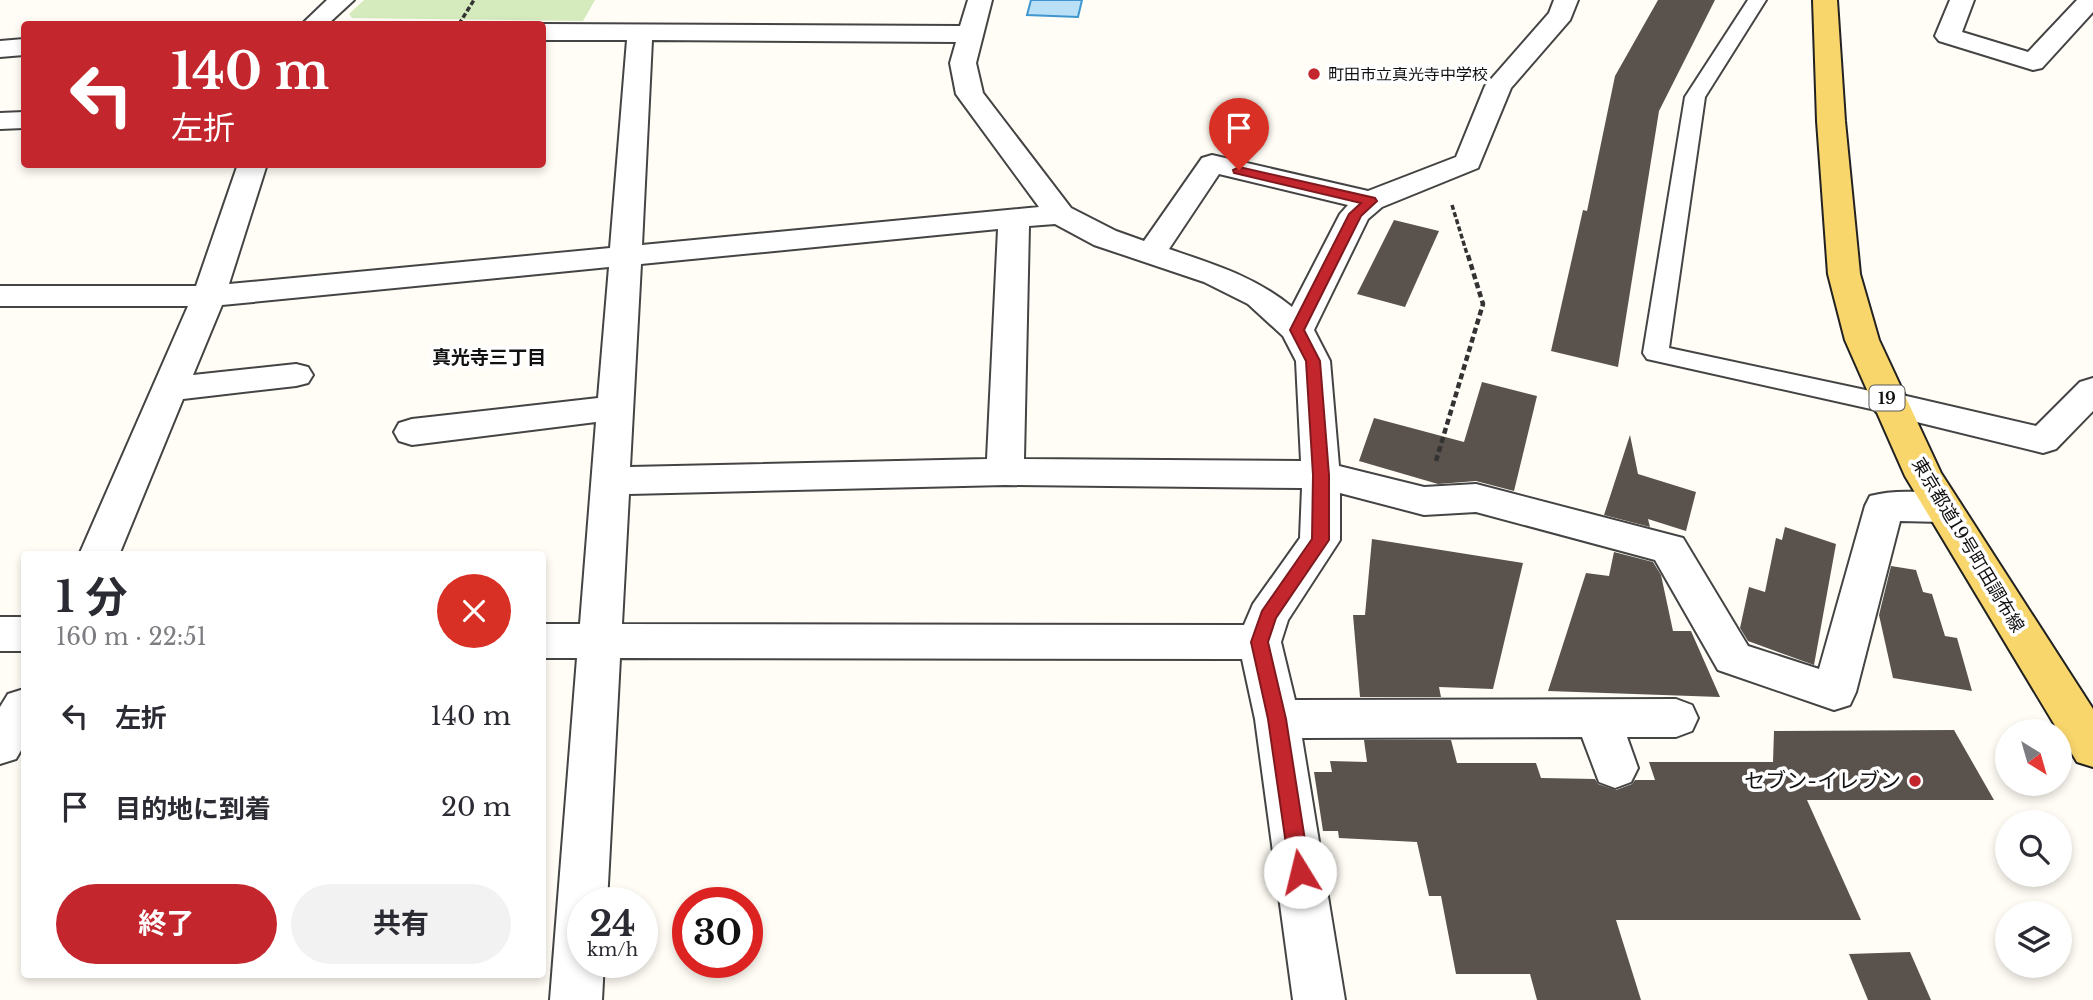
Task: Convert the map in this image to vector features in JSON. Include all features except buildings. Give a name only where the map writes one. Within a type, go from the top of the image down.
[{"type":"main road","name":"東京都道19号町田調布線","points":[[1825,0],[1831,121],[1844,274],[1862,340],[1889,404],[1942,508],[2093,748]]},
{"type":"street","points":[[318,21],[342,0]]},
{"type":"street","points":[[1297,330],[1356,214],[1371,201],[1468,162],[1498,86],[1561,15],[1566,0]]},
{"type":"street","points":[[1957,1],[1948,36],[2033,62],[2091,0]]},
{"type":"street","points":[[546,31],[592,21],[640,33],[974,17],[963,62],[970,94],[1060,215],[1105,238],[1216,275],[1260,297],[1297,330],[1313,361],[1321,475],[1320,540],[1268,616],[1260,642],[1277,719],[1319,1000]]},
{"type":"street","points":[[576,1000],[640,33]]},
{"type":"street","points":[[0,49],[21,47]]},
{"type":"street","points":[[0,121],[21,120]]},
{"type":"street","points":[[1150,254],[1212,164],[1371,201]]},
{"type":"street","points":[[101,551],[209,296],[252,168]]},
{"type":"street","points":[[0,296],[209,296],[1060,215]]},
{"type":"street","points":[[1005,471],[1014,218]]},
{"type":"street","points":[[170,389],[296,375]]},
{"type":"street","points":[[1889,404],[2043,440],[2093,390]]},
{"type":"street","points":[[412,432],[615,408]]},
{"type":"street","points":[[611,481],[1005,471],[1321,475],[1424,501],[1476,498],[1670,548],[1733,658],[1835,692],[1884,506],[1942,508]]},
{"type":"street","points":[[0,634],[21,634]]},
{"type":"street","points":[[546,641],[1260,642]]},
{"type":"street","points":[[0,745],[21,712]]},
{"type":"street","points":[[1277,719],[1676,718]]},
{"type":"street","points":[[1598,719],[1615,768]]},
{"type":"lane","points":[[1756,0],[1695,97],[1656,353],[1889,404]]},
{"type":"path","points":[[461,21],[474,0]]},
{"type":"path","points":[[1424,501],[1483,304],[1443,174]]},
{"type":"green space","points":[[364,0],[595,0],[583,21],[352,18],[349,14]]},
{"type":"water","points":[[1031,0],[1082,0],[1078,17],[1027,15]]},
{"type":"place","name":"町田市立真光寺中学校","points":[[1314,74]]},
{"type":"place","name":"セブン-イレブン","points":[[1915,781]]},
{"type":"district","name":"真光寺三丁目","points":[[489,357]]},
{"type":"route","points":[[1239,170],[1371,201],[1356,214],[1297,330],[1313,361],[1321,475],[1320,540],[1268,616],[1260,642],[1277,719],[1300,872]]}]
